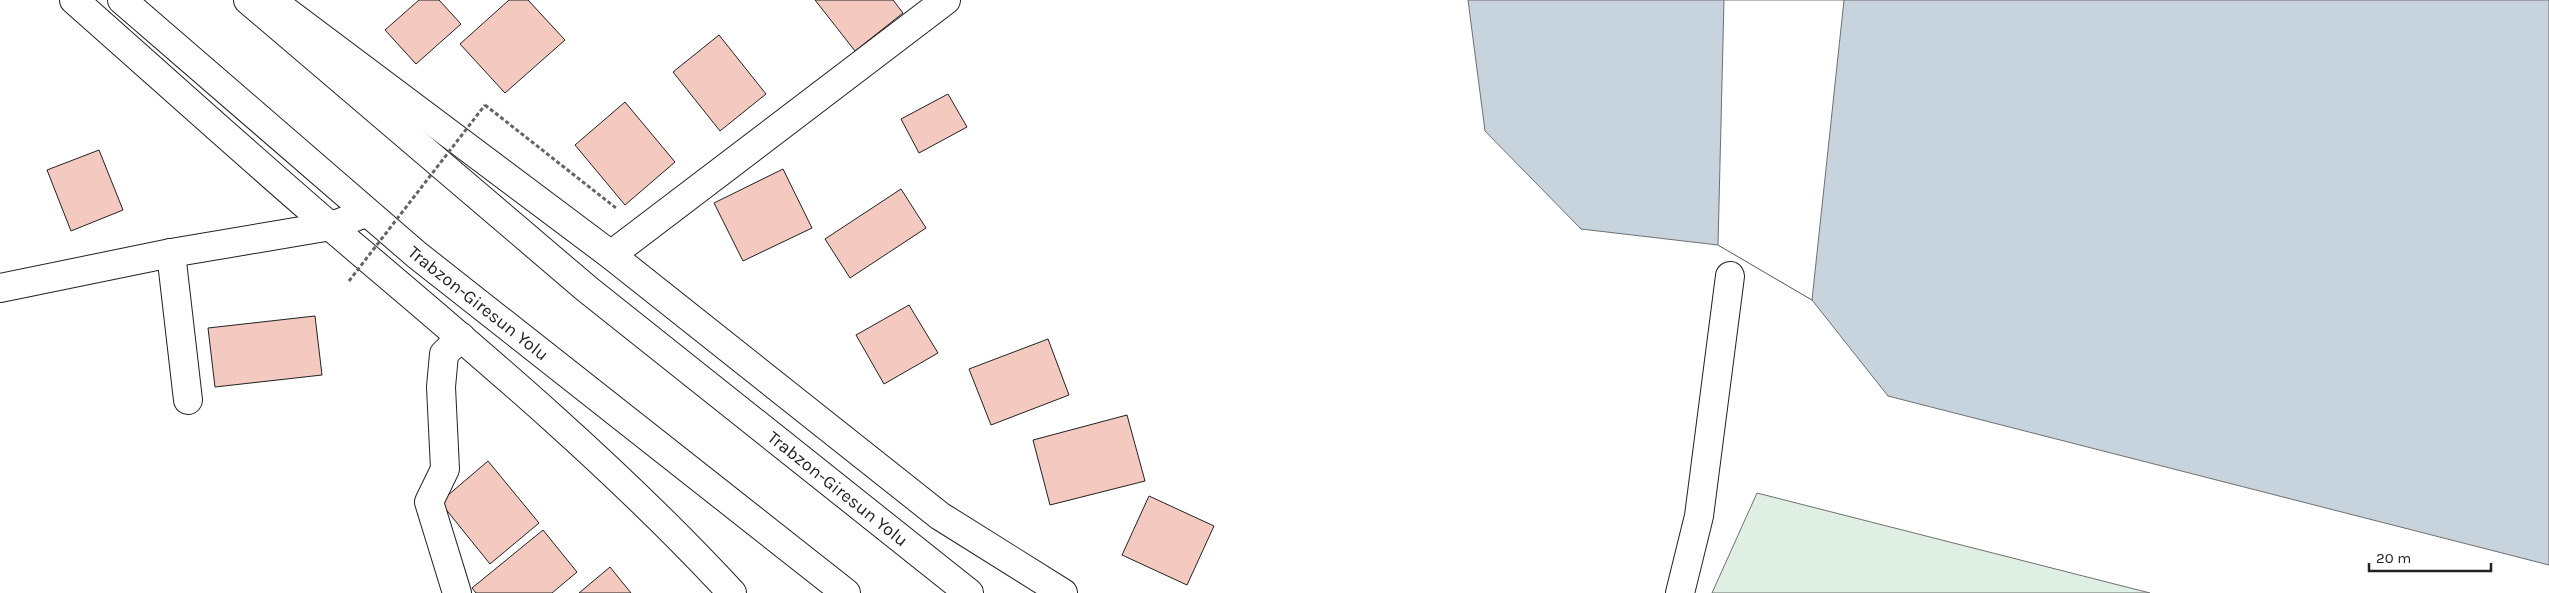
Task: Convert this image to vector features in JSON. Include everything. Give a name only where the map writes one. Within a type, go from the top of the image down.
[{"type":"main road","points":[[74,0],[331,226],[545,410],[696,553],[732,593]]},
{"type":"main road","name":"Trabzon-Giresun Yolu","points":[[122,0],[366,212],[846,593]]},
{"type":"main road","name":"Trabzon-Giresun Yolu","points":[[248,0],[587,289],[969,593]]},
{"type":"main road","points":[[270,0],[610,255],[940,516],[1063,593]]},
{"type":"main road","points":[[610,255],[946,0]]},
{"type":"main road","points":[[0,288],[171,253],[331,226],[366,212]]},
{"type":"main road","points":[[171,253],[188,400]]},
{"type":"main road","points":[[1680,593],[1699,516],[1730,276]]},
{"type":"main road","points":[[457,593],[430,502],[445,469],[441,387],[444,354],[461,337]]},
{"type":"path","points":[[349,281],[486,105],[644,230]]},
{"type":"green space","points":[[1757,493],[2150,593],[1712,593]]},
{"type":"shaded area","points":[[1468,0],[2549,0],[2549,565],[1888,396],[1812,300],[1718,245],[1581,229],[1485,131]]},
{"type":"pier","points":[[1724,0],[1844,0],[1812,300],[1718,245]]},
{"type":"building","points":[[419,0],[439,0],[461,24],[416,64],[385,30]]},
{"type":"building","points":[[509,0],[528,0],[565,40],[505,93],[460,44]]},
{"type":"building","points":[[815,0],[893,0],[903,13],[855,51]]},
{"type":"building","points":[[719,35],[766,94],[720,131],[673,72]]},
{"type":"building","points":[[948,94],[967,127],[919,153],[901,119]]},
{"type":"building","points":[[625,102],[675,162],[625,205],[575,145]]},
{"type":"building","points":[[99,150],[123,210],[71,231],[47,170]]},
{"type":"building","points":[[783,169],[812,228],[743,261],[714,203]]},
{"type":"building","points":[[901,189],[926,228],[850,278],[825,239]]},
{"type":"building","points":[[909,305],[938,353],[884,384],[856,335]]},
{"type":"building","points":[[315,316],[322,375],[215,387],[208,328]]},
{"type":"building","points":[[1048,339],[1069,395],[991,425],[969,369]]},
{"type":"building","points":[[1127,415],[1145,481],[1050,505],[1033,440]]},
{"type":"building","points":[[488,461],[539,523],[490,564],[440,502]]},
{"type":"building","points":[[1149,496],[1214,526],[1187,585],[1122,555]]},
{"type":"building","points":[[543,530],[577,572],[552,593],[476,593],[472,588]]},
{"type":"building","points":[[610,567],[631,593],[579,593]]}]
